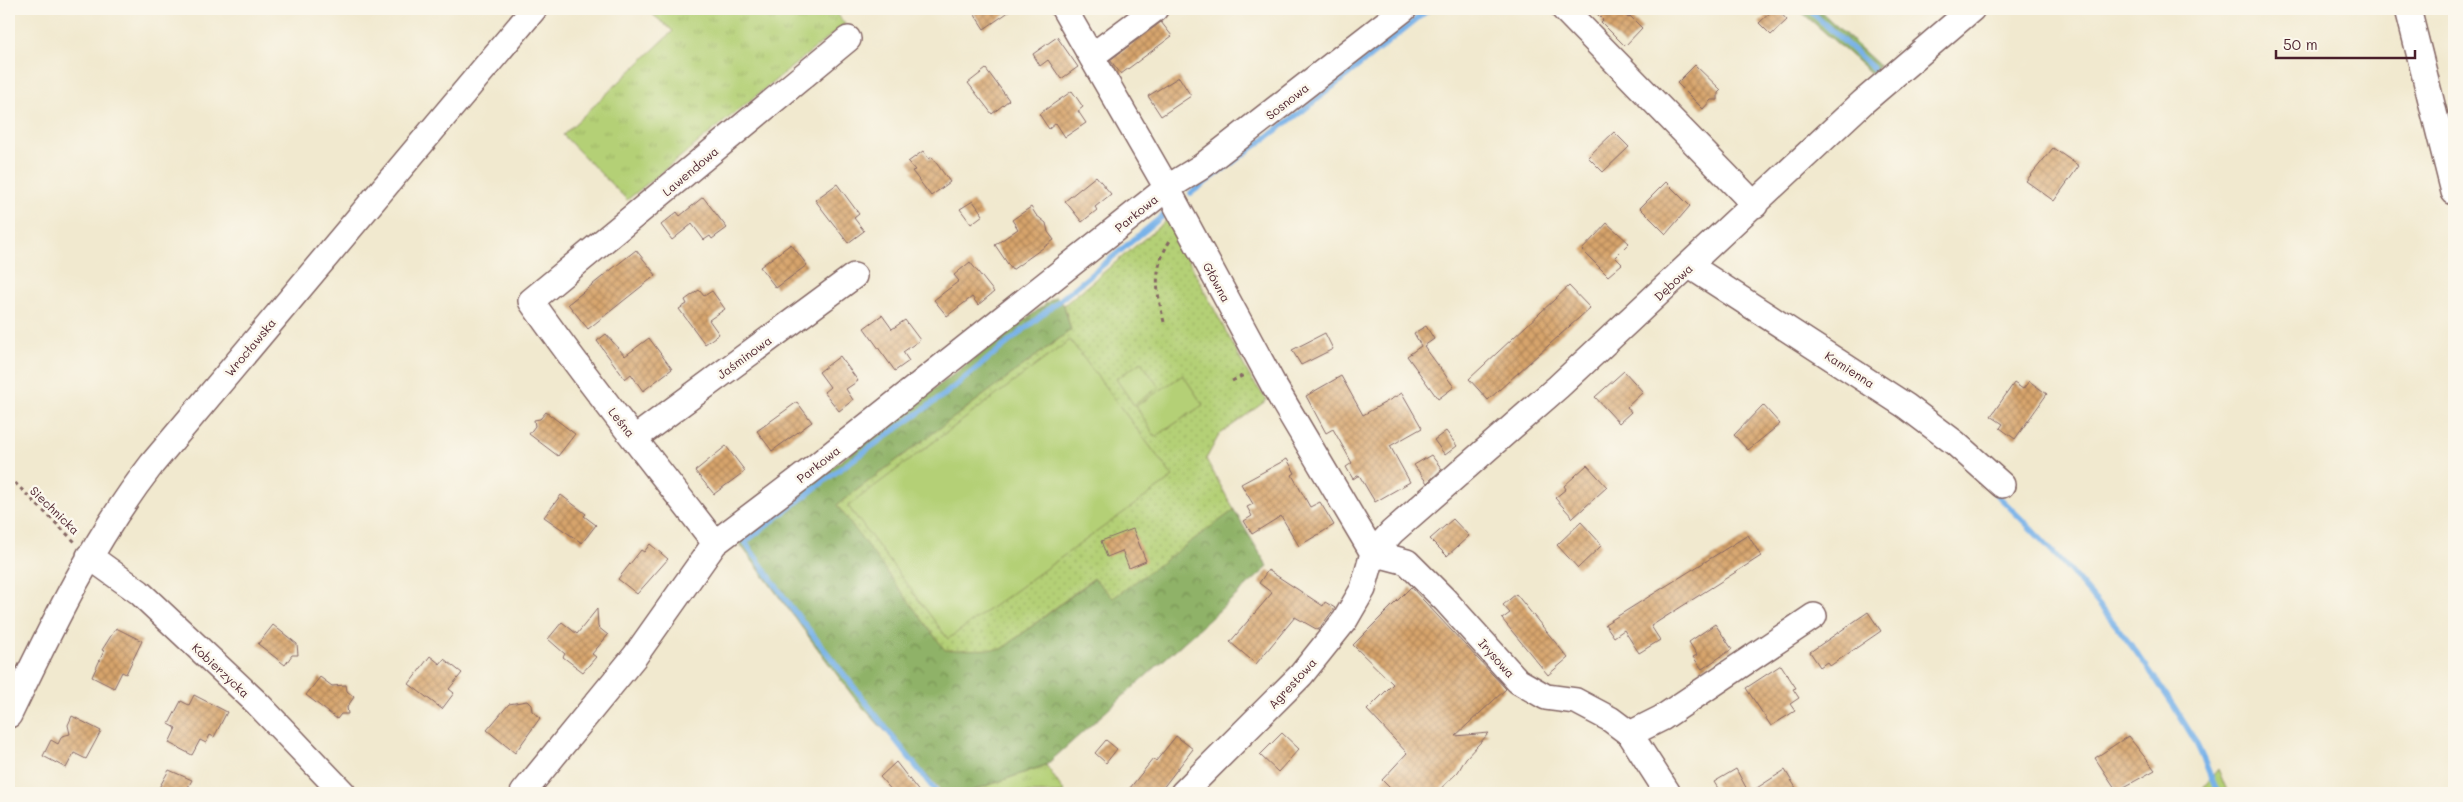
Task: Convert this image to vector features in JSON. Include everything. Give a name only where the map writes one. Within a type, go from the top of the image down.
[{"type":"street","name":"Wrocławska","points":[[9,715],[47,633],[89,556],[119,508],[152,464],[534,9]]},
{"type":"street","name":"Główna","points":[[1064,9],[1167,188],[1274,386],[1373,553]]},
{"type":"street","points":[[1092,56],[1155,9]]},
{"type":"street","name":"Sosnowa","points":[[1167,188],[1209,161],[1404,9]]},
{"type":"street","points":[[1564,9],[1755,205]]},
{"type":"street","name":"Dębowa","points":[[1373,553],[1392,532],[1558,387],[1690,266],[1863,102],[1972,9]]},
{"type":"street","points":[[2408,9],[2454,192]]},
{"type":"street","name":"Lawendowa","points":[[531,301],[848,39]]},
{"type":"street","name":"Parkowa","points":[[523,793],[635,656],[682,593],[715,543],[814,468],[1167,188]]},
{"type":"street","name":"Kamienna","points":[[1690,266],[1906,406],[1956,443],[2002,485]]},
{"type":"street","name":"Jaśminowa","points":[[635,438],[854,276]]},
{"type":"street","name":"Leśna","points":[[531,301],[576,366],[635,438],[715,543]]},
{"type":"street","name":"Irysowa","points":[[1373,553],[1407,562],[1445,600],[1518,681],[1546,697],[1576,702],[1610,719],[1630,734],[1668,793]]},
{"type":"street","name":"Agrestowa","points":[[1183,793],[1301,675],[1346,620],[1363,589],[1373,553]]},
{"type":"street","name":"Kobierzycka","points":[[89,556],[146,599],[258,704],[343,793]]},
{"type":"street","points":[[1630,734],[1662,718],[1814,616]]},
{"type":"path","points":[[1164,322],[1156,289],[1158,268],[1164,250],[1178,233]]},
{"type":"path","points":[[1232,382],[1250,372]]},
{"type":"path","name":"Siechnicka","points":[[9,477],[89,556]]},
{"type":"green space","points":[[646,9],[833,9],[845,24],[627,200],[563,135],[673,31]]},
{"type":"green space","points":[[1798,9],[1818,9],[1880,66],[1872,74]]},
{"type":"green space","points":[[1167,220],[1250,377],[1267,400],[1219,435],[1206,459],[1234,510],[1113,598],[1094,578],[1002,649],[945,650],[837,505],[1071,330],[1064,305]]},
{"type":"green space","points":[[1056,296],[1064,305],[1071,330],[837,505],[1002,649],[1095,578],[1113,597],[1234,510],[1268,567],[1046,765],[966,793],[943,793],[855,699],[737,540]]},
{"type":"green space","points":[[1070,340],[1173,477],[948,639],[848,506]]},
{"type":"green space","points":[[1141,362],[1159,387],[1134,405],[1116,379]]},
{"type":"green space","points":[[1183,375],[1203,405],[1155,437],[1136,406]]},
{"type":"green space","points":[[1046,765],[1065,793],[966,793]]},
{"type":"green space","points":[[2218,769],[2228,793],[2199,793]]},
{"type":"building","points":[[971,9],[1013,9],[984,29]]},
{"type":"building","points":[[1592,9],[1618,9],[1628,18],[1630,16],[1642,28],[1625,46],[1601,22],[1603,20]]},
{"type":"building","points":[[1774,9],[1777,9],[1787,20],[1771,35],[1759,23]]},
{"type":"building","points":[[1161,22],[1172,36],[1121,74],[1110,60]]},
{"type":"building","points":[[1057,37],[1078,67],[1061,79],[1048,60],[1040,66],[1033,54]]},
{"type":"building","points":[[1695,65],[1721,90],[1718,93],[1718,100],[1711,100],[1703,109],[1677,83]]},
{"type":"building","points":[[986,69],[1009,100],[992,114],[968,83]]},
{"type":"building","points":[[1179,77],[1191,96],[1161,116],[1148,96]]},
{"type":"building","points":[[1072,91],[1083,107],[1078,111],[1086,123],[1065,137],[1056,123],[1049,129],[1039,114]]},
{"type":"building","points":[[1614,132],[1629,147],[1603,172],[1588,157]]},
{"type":"building","points":[[2053,148],[2079,166],[2054,201],[2026,181]]},
{"type":"building","points":[[923,151],[929,159],[932,157],[950,182],[931,196],[912,171],[915,170],[908,162]]},
{"type":"building","points":[[1096,176],[1111,194],[1095,207],[1097,210],[1082,222],[1065,201]]},
{"type":"building","points":[[1666,182],[1690,206],[1666,234],[1640,208]]},
{"type":"building","points":[[837,184],[859,214],[854,218],[864,231],[848,243],[815,200]]},
{"type":"building","points":[[703,197],[727,228],[712,239],[710,236],[704,240],[692,224],[672,240],[661,225],[677,212],[680,216]]},
{"type":"building","points":[[973,201],[983,215],[971,224],[960,209]]},
{"type":"building","points":[[1031,207],[1036,215],[1046,223],[1048,232],[1054,240],[1012,270],[995,245],[1018,229],[1012,220]]},
{"type":"building","points":[[1607,223],[1629,243],[1615,257],[1622,264],[1608,276],[1582,250]]},
{"type":"building","points":[[791,244],[807,265],[776,288],[760,267]]},
{"type":"building","points":[[636,250],[656,275],[588,329],[568,304]]},
{"type":"building","points":[[970,262],[994,292],[978,305],[972,297],[947,316],[934,300],[959,281],[954,275]]},
{"type":"building","points":[[1569,286],[1590,308],[1488,400],[1469,379]]},
{"type":"building","points":[[699,290],[704,296],[712,291],[725,309],[709,320],[719,334],[705,344],[679,309],[687,304],[685,300]]},
{"type":"building","points":[[882,315],[892,329],[905,320],[920,340],[903,352],[909,361],[895,371],[864,328]]},
{"type":"building","points":[[1426,326],[1434,339],[1424,346],[1454,387],[1438,399],[1407,356],[1421,346],[1414,333]]},
{"type":"building","points":[[1325,333],[1333,349],[1301,365],[1292,350]]},
{"type":"building","points":[[606,334],[625,356],[649,338],[672,369],[643,391],[631,374],[625,379],[597,341]]},
{"type":"building","points":[[840,356],[858,381],[846,389],[853,400],[839,411],[824,392],[830,387],[819,372]]},
{"type":"building","points":[[1624,371],[1643,392],[1627,407],[1631,412],[1619,423],[1595,397]]},
{"type":"building","points":[[1341,376],[1363,415],[1402,393],[1422,428],[1390,446],[1410,482],[1375,502],[1359,475],[1353,479],[1346,467],[1352,463],[1333,429],[1326,433],[1306,396]]},
{"type":"building","points":[[2029,381],[2047,394],[2015,439],[2000,428],[2003,424],[1991,416],[2014,383],[2023,389]]},
{"type":"building","points":[[797,402],[812,422],[772,451],[757,431]]},
{"type":"building","points":[[1763,405],[1780,424],[1748,450],[1734,435]]},
{"type":"building","points":[[546,412],[575,434],[558,456],[529,434],[535,426],[534,420],[540,419]]},
{"type":"building","points":[[1446,431],[1457,446],[1445,455],[1434,440]]},
{"type":"building","points":[[726,446],[745,471],[714,494],[695,471]]},
{"type":"building","points":[[1431,455],[1442,469],[1427,483],[1414,465]]},
{"type":"building","points":[[1287,459],[1295,473],[1292,475],[1310,507],[1320,502],[1334,525],[1299,546],[1281,516],[1252,534],[1244,521],[1252,516],[1247,507],[1253,504],[1241,484]]},
{"type":"building","points":[[1587,465],[1607,487],[1573,518],[1555,498],[1566,489],[1564,486]]},
{"type":"building","points":[[561,495],[586,514],[584,516],[596,525],[582,543],[544,517]]},
{"type":"building","points":[[1453,519],[1469,536],[1447,556],[1430,539]]},
{"type":"building","points":[[1581,522],[1602,545],[1578,568],[1557,545]]},
{"type":"building","points":[[1133,529],[1146,561],[1129,568],[1122,551],[1107,557],[1101,541]]},
{"type":"building","points":[[1748,535],[1761,556],[1651,626],[1660,640],[1639,653],[1624,630],[1614,637],[1605,624]]},
{"type":"building","points":[[650,544],[668,559],[637,594],[618,579],[641,550],[644,552]]},
{"type":"building","points":[[1268,570],[1323,606],[1325,602],[1335,608],[1318,630],[1295,617],[1256,664],[1230,642],[1272,593],[1259,583]]},
{"type":"building","points":[[1411,587],[1506,689],[1455,736],[1489,733],[1466,758],[1458,772],[1436,793],[1395,793],[1382,780],[1407,753],[1367,710],[1393,684],[1353,645]]},
{"type":"building","points":[[1516,594],[1568,658],[1548,675],[1502,619],[1510,613],[1503,605]]},
{"type":"building","points":[[597,609],[598,627],[608,635],[592,654],[596,657],[583,672],[563,657],[565,654],[548,639],[562,622],[577,634]]},
{"type":"building","points":[[1868,612],[1881,631],[1830,666],[1827,662],[1820,667],[1810,652]]},
{"type":"building","points":[[1715,624],[1732,649],[1702,669],[1693,657],[1697,655],[1689,642]]},
{"type":"building","points":[[273,625],[297,644],[298,655],[292,655],[285,665],[258,644]]},
{"type":"building","points":[[116,628],[142,641],[126,674],[122,672],[114,688],[92,677],[104,651],[102,650]]},
{"type":"building","points":[[430,656],[440,664],[444,659],[462,673],[449,689],[454,693],[442,709],[409,684]]},
{"type":"building","points":[[1781,665],[1796,688],[1793,689],[1799,698],[1790,704],[1795,711],[1771,726],[1746,688]]},
{"type":"building","points":[[320,677],[332,686],[346,685],[347,691],[354,697],[347,707],[348,714],[341,714],[337,719],[306,695]]},
{"type":"building","points":[[194,695],[227,712],[214,737],[210,735],[206,743],[200,740],[192,755],[169,743],[176,728],[169,724],[181,701],[189,705]]},
{"type":"building","points":[[527,701],[531,705],[532,711],[540,718],[515,753],[487,730],[509,704]]},
{"type":"building","points":[[72,716],[101,731],[86,759],[74,753],[66,768],[43,756],[51,740],[58,744],[62,736],[70,734],[68,725]]},
{"type":"building","points":[[1282,733],[1299,749],[1278,772],[1260,755]]},
{"type":"building","points":[[1176,736],[1193,749],[1159,793],[1126,793],[1153,759],[1156,761]]},
{"type":"building","points":[[2128,736],[2155,770],[2117,791],[2095,758]]},
{"type":"building","points":[[1106,740],[1117,749],[1106,763],[1095,753]]},
{"type":"building","points":[[896,762],[920,793],[894,793],[880,777]]},
{"type":"building","points":[[1736,769],[1749,793],[1721,793],[1714,782]]},
{"type":"building","points":[[169,770],[192,780],[185,793],[156,793]]},
{"type":"building","points":[[1785,770],[1799,793],[1749,793]]},
{"type":"waterway","points":[[1191,193],[1301,112],[1429,9]]},
{"type":"waterway","points":[[1808,9],[1873,68]]},
{"type":"waterway","points":[[937,793],[791,607],[745,542],[840,469],[944,395],[1170,210]]},
{"type":"waterway","points":[[1994,492],[2049,548],[2125,637],[2191,734],[2218,793]]}]
